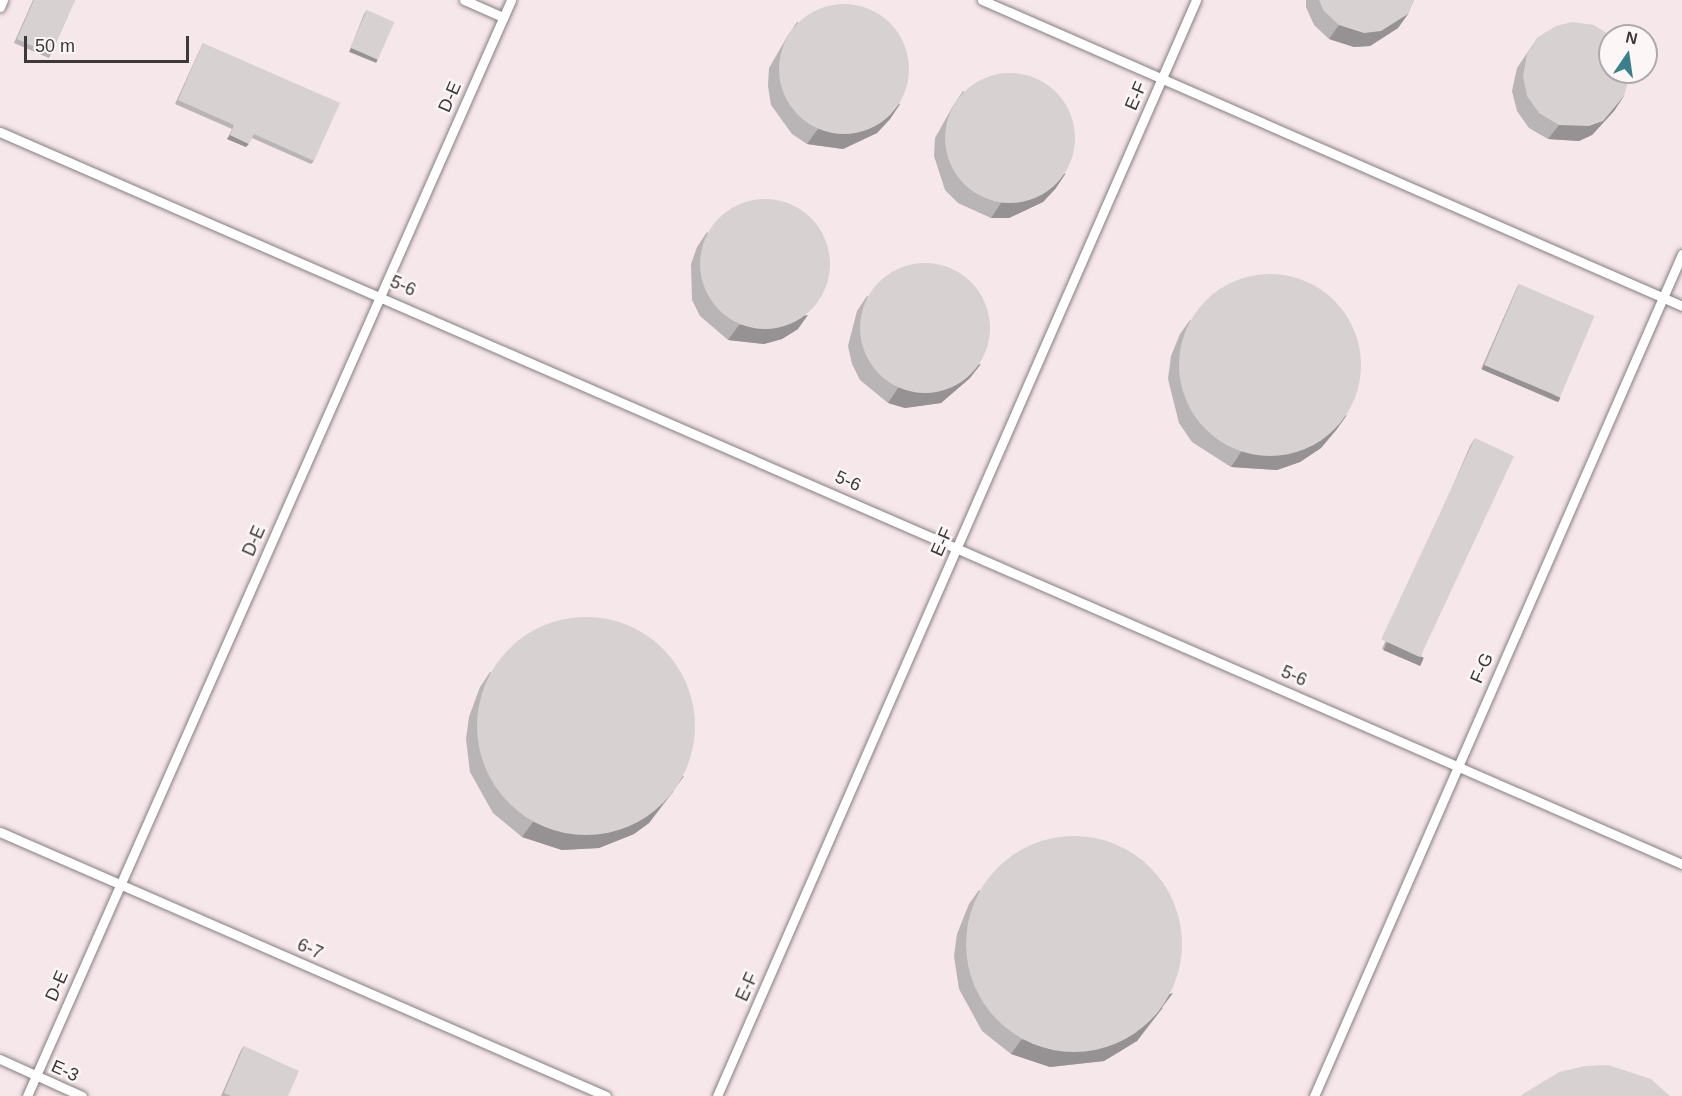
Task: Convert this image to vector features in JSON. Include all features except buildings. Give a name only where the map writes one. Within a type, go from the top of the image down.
[{"type":"lane","points":[[0,8],[3,0]]},
{"type":"lane","points":[[464,0],[503,17]]},
{"type":"lane","name":"D-E","points":[[27,1096],[511,0]]},
{"type":"lane","points":[[982,0],[1682,306]]},
{"type":"lane","name":"E-F","points":[[717,1096],[1196,0]]},
{"type":"lane","name":"5-6","points":[[0,132],[381,295],[1682,864]]},
{"type":"lane","name":"F-G","points":[[1314,1096],[1682,254]]},
{"type":"lane","name":"6-7","points":[[0,832],[606,1096]]},
{"type":"lane","name":"E-3","points":[[0,1059],[82,1096]]},
{"type":"shaded area","points":[[0,0],[1682,0],[1682,1096],[0,1096]]}]
